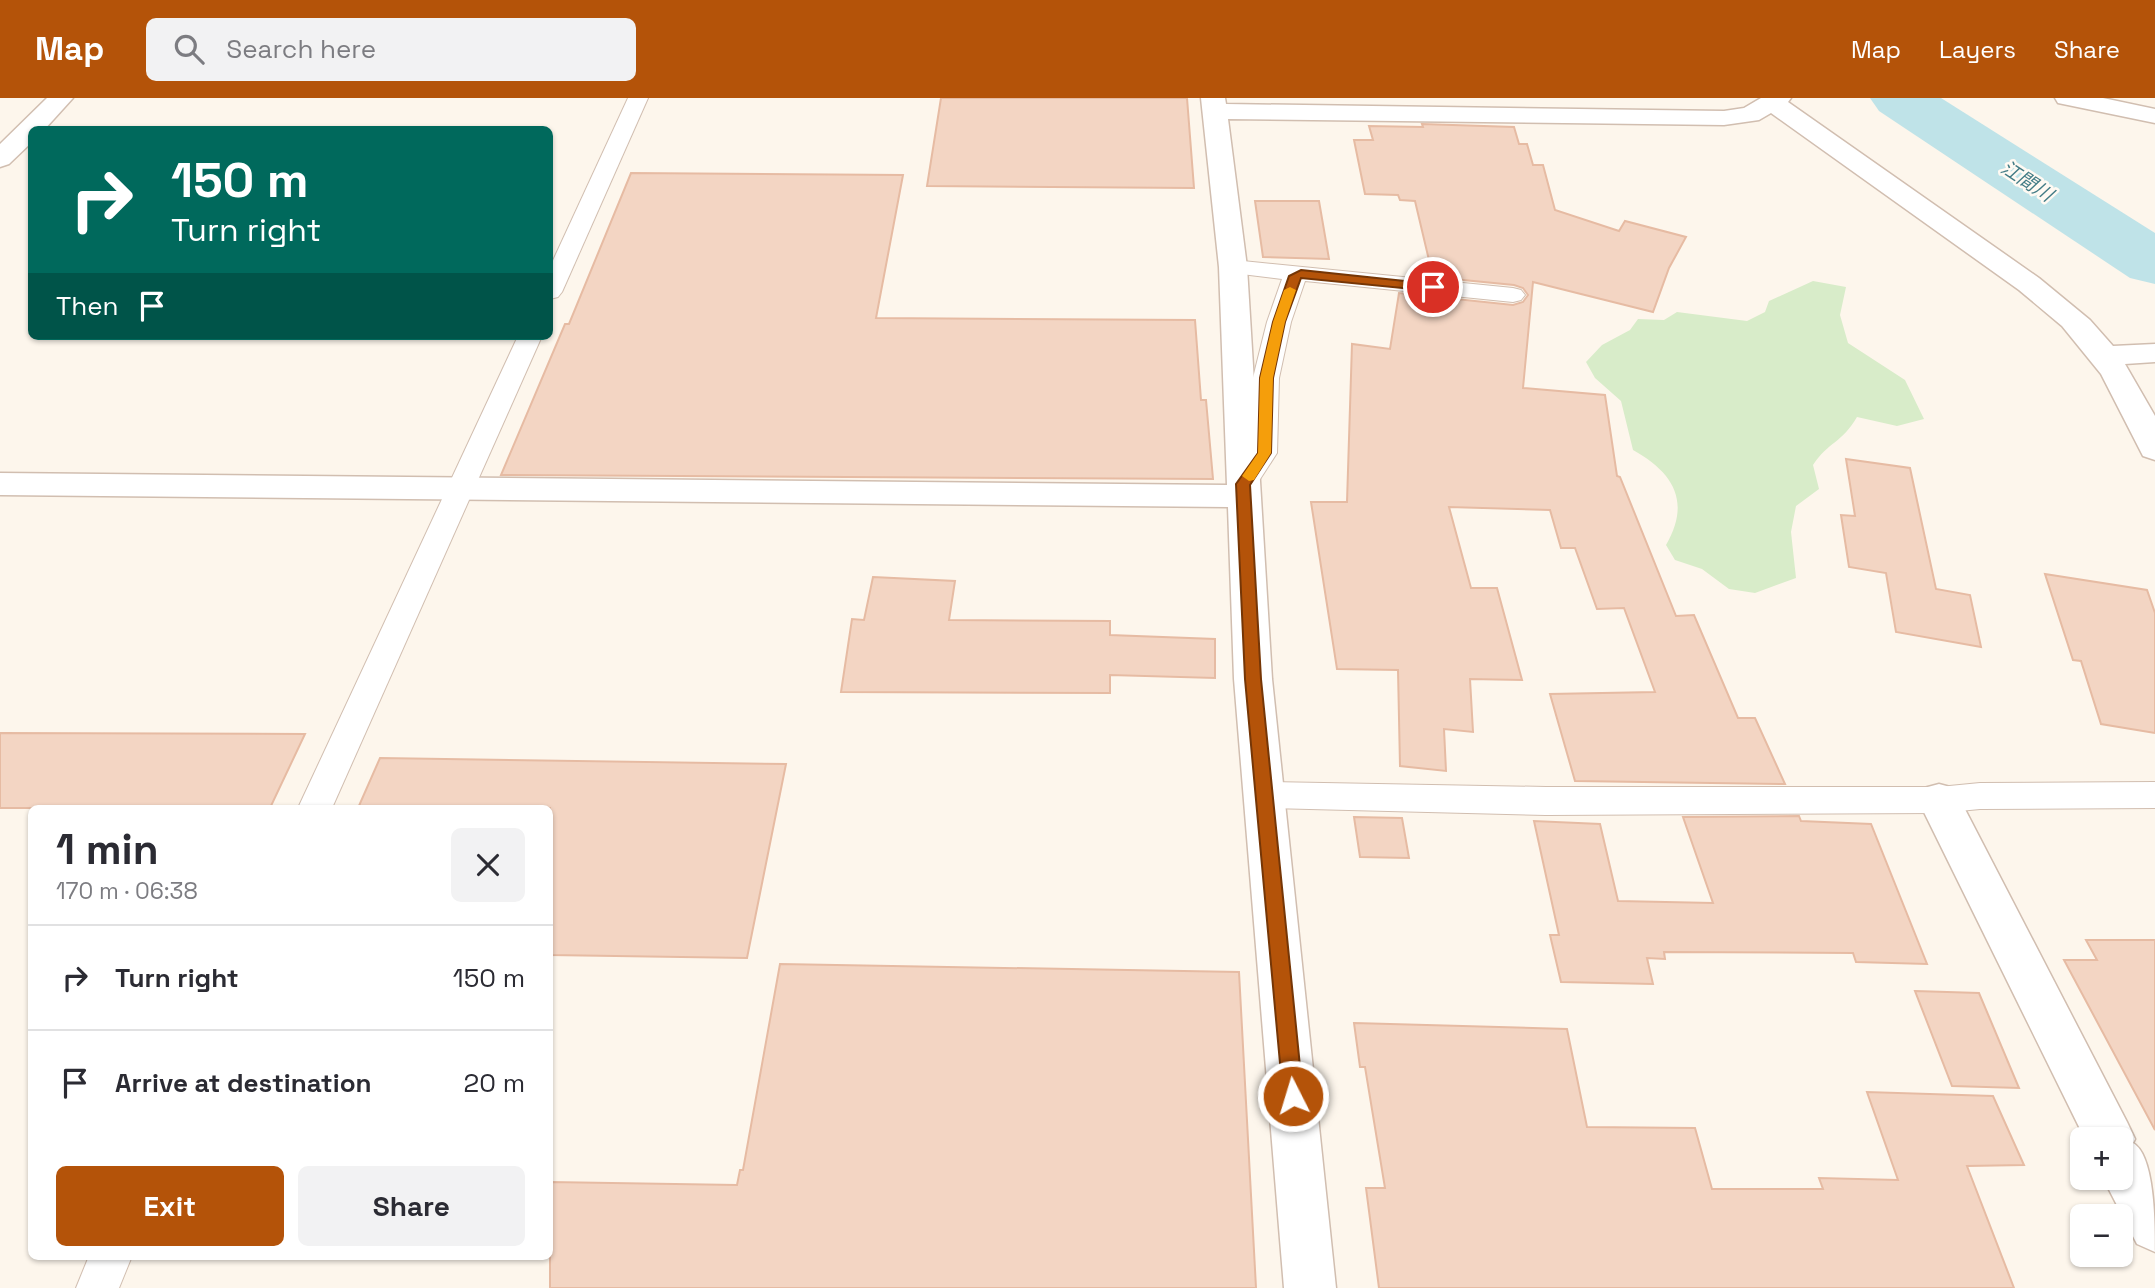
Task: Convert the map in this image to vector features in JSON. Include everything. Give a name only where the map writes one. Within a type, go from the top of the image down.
[{"type":"street","points":[[33,126],[61,98]]},
{"type":"street","points":[[2067,98],[2155,116]]},
{"type":"street","points":[[1310,1288],[1266,795],[1253,679],[1233,267],[1214,104],[1724,118],[1750,115],[1774,101],[2029,284],[2087,335],[2131,400],[2155,449]]},
{"type":"street","points":[[0,159],[28,131]]},
{"type":"street","points":[[2102,356],[2155,353]]},
{"type":"street","points":[[0,484],[460,489],[1244,490]]},
{"type":"street","points":[[1938,800],[2104,1127]]},
{"type":"street","points":[[2133,1184],[2155,1226]]},
{"type":"lane","points":[[553,285],[638,98]]},
{"type":"lane","points":[[1233,267],[1513,295]]},
{"type":"lane","points":[[1244,490],[1264,453],[1266,378],[1279,322],[1295,276],[1301,274]]},
{"type":"lane","points":[[316,805],[528,340]]},
{"type":"lane","points":[[1266,795],[1546,802],[1938,800],[1980,796],[2155,795]]},
{"type":"lane","points":[[97,1288],[109,1260]]},
{"type":"green space","points":[[1813,281],[1846,287],[1840,315],[1848,343],[1905,380],[1924,419],[1897,426],[1857,417],[1813,465],[1819,489],[1796,506],[1791,532],[1796,578],[1755,593],[1729,589],[1702,569],[1675,560],[1666,545],[1677,515],[1674,490],[1659,468],[1633,450],[1621,401],[1595,378],[1586,362],[1602,345],[1630,330],[1638,319],[1664,320],[1677,312],[1747,321],[1765,312],[1769,301]]},
{"type":"building","points":[[941,98],[1187,98],[1194,188],[927,186]]},
{"type":"building","points":[[1422,124],[1514,127],[1519,144],[1527,144],[1533,165],[1543,165],[1555,210],[1619,231],[1625,221],[1686,237],[1669,268],[1653,312],[1533,282],[1523,388],[1605,395],[1617,476],[1620,477],[1676,616],[1694,615],[1738,718],[1755,718],[1785,784],[1575,781],[1550,694],[1655,692],[1624,608],[1597,609],[1575,548],[1561,548],[1550,510],[1449,507],[1471,588],[1497,588],[1522,680],[1470,679],[1473,732],[1444,729],[1446,771],[1400,766],[1398,670],[1337,669],[1311,502],[1347,502],[1352,344],[1390,349],[1399,293],[1513,305],[1523,302],[1528,295],[1523,288],[1514,285],[1433,277],[1415,201],[1400,200],[1398,195],[1365,194],[1354,140],[1373,140],[1369,126],[1423,127]]},
{"type":"building","points":[[631,173],[903,175],[876,318],[1195,320],[1201,400],[1206,400],[1213,479],[501,475],[565,324],[569,324]]},
{"type":"building","points":[[1255,201],[1319,201],[1329,259],[1263,257]]},
{"type":"building","points":[[1846,459],[1910,468],[1936,589],[1970,595],[1981,647],[1896,632],[1886,573],[1849,567],[1841,515],[1855,516]]},
{"type":"building","points":[[2045,574],[2147,590],[2155,613],[2155,733],[2101,724],[2081,661],[2073,660]]},
{"type":"building","points":[[873,577],[955,581],[949,620],[1110,621],[1110,635],[1215,639],[1215,678],[1110,675],[1110,693],[841,692],[852,619],[864,620]]},
{"type":"building","points":[[0,733],[305,734],[271,805],[28,805],[28,808],[0,808]]},
{"type":"building","points":[[380,758],[786,764],[747,958],[553,955],[553,805],[359,805]]},
{"type":"building","points":[[1799,816],[1801,821],[1871,824],[1927,964],[1856,962],[1853,953],[1664,952],[1665,959],[1647,958],[1653,984],[1561,982],[1550,935],[1559,935],[1534,821],[1600,824],[1618,901],[1713,903],[1683,817]]},
{"type":"building","points":[[1354,817],[1402,818],[1409,858],[1360,857]]},
{"type":"building","points":[[2086,940],[2155,940],[2155,1130],[2064,960],[2097,960]]},
{"type":"building","points":[[780,964],[1239,972],[1256,1288],[550,1288],[550,1260],[553,1260],[553,1182],[737,1185],[740,1170],[743,1170]]},
{"type":"building","points":[[1915,991],[1979,993],[2019,1088],[1952,1086]]},
{"type":"building","points":[[1354,1023],[1567,1029],[1587,1127],[1695,1128],[1712,1189],[1823,1189],[1819,1178],[1898,1180],[1867,1092],[1993,1096],[2024,1165],[1967,1166],[2014,1288],[1379,1288],[1366,1188],[1385,1188],[1365,1067],[1360,1067]]},
{"type":"waterway","name":"江間川","points":[[1900,98],[2155,263]]},
{"type":"slow traffic","points":[[1249,476],[1264,453],[1266,378],[1279,322],[1290,290]]},
{"type":"route","points":[[1293,1096],[1253,679],[1243,484],[1264,453],[1266,378],[1279,322],[1295,276],[1301,274],[1433,287]]}]
